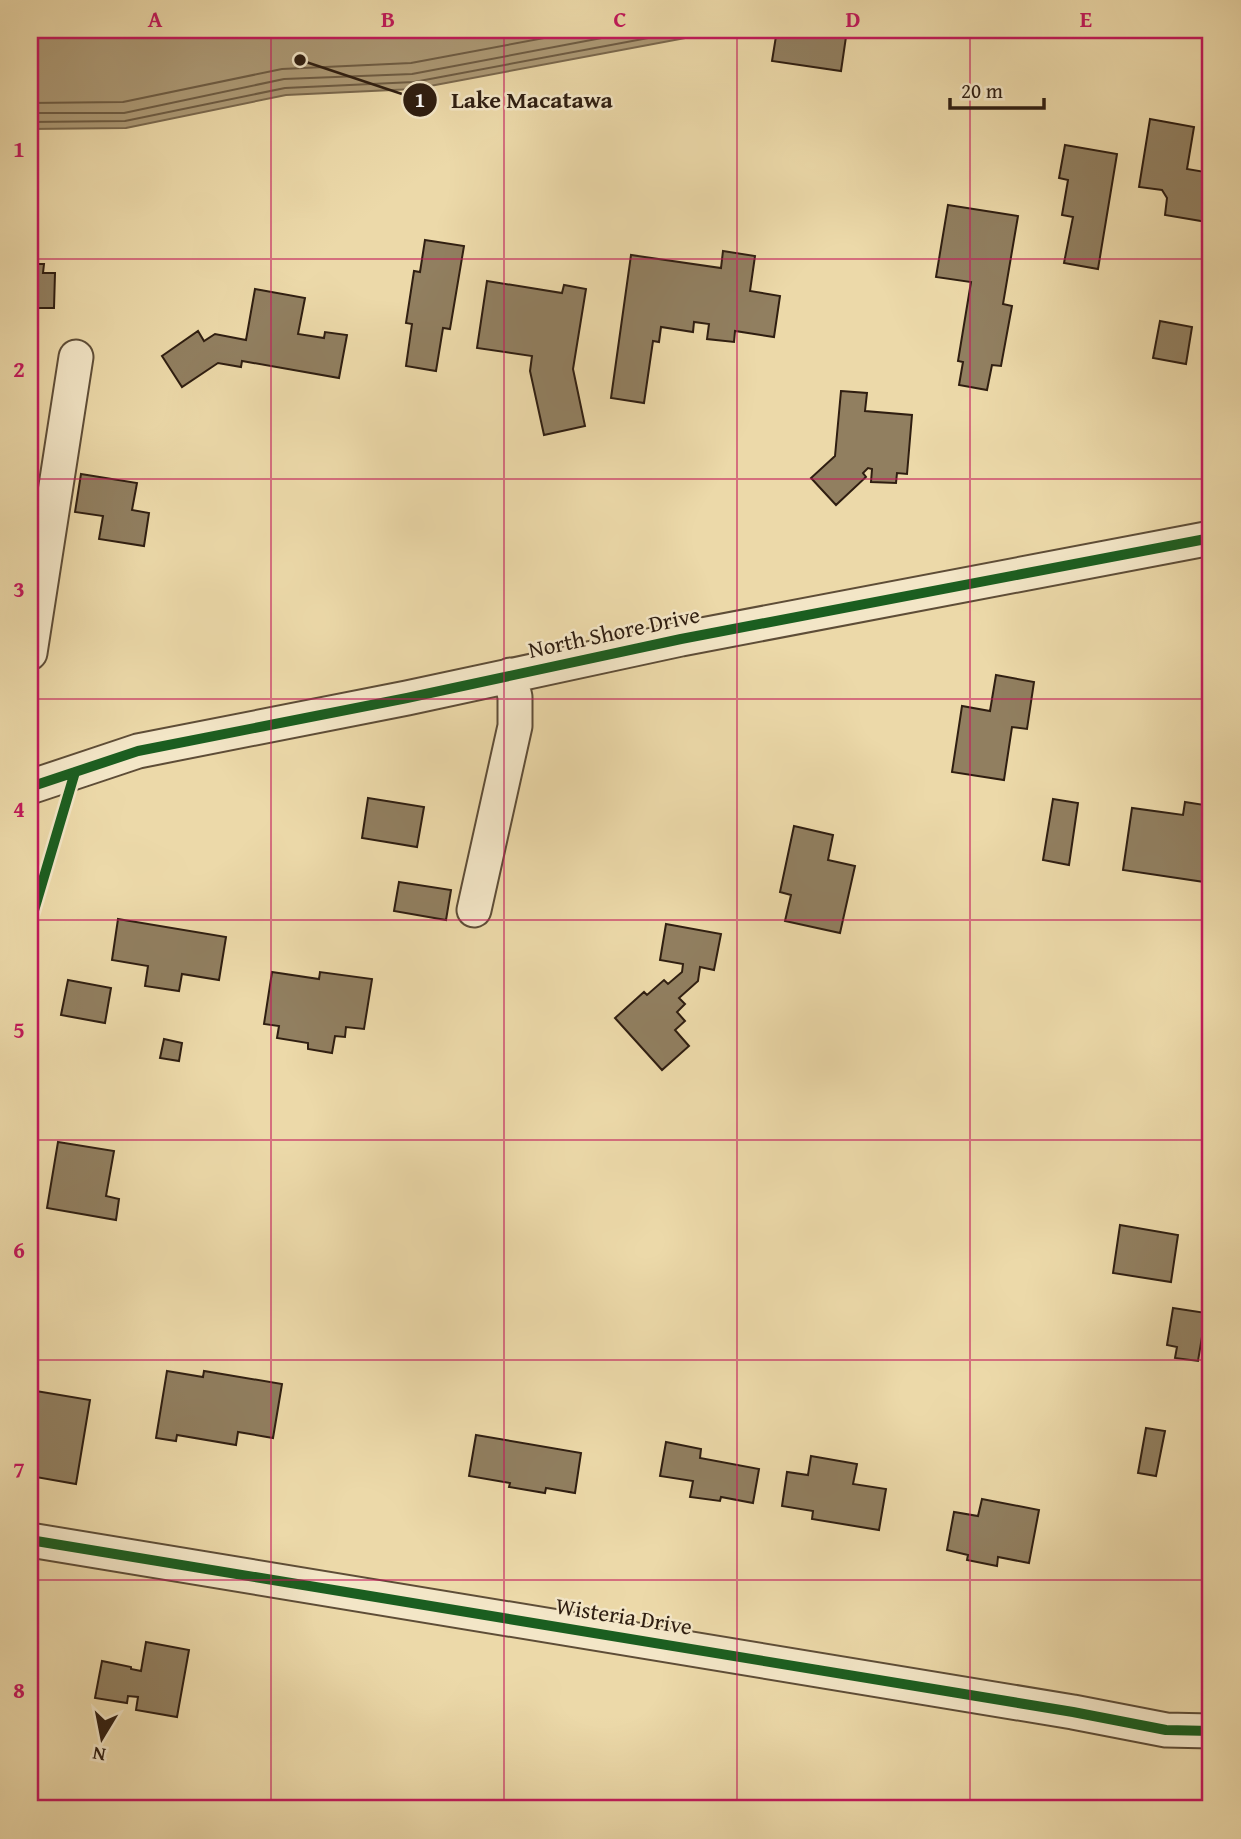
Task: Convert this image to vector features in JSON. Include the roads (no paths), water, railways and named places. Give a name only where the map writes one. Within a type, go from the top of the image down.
[{"type":"street","points":[[30,653],[33,601],[76,357]]},
{"type":"street","name":"North Shore Drive","points":[[30,787],[138,751],[681,639],[1211,538]]},
{"type":"street","points":[[474,910],[515,726],[515,697],[510,675]]},
{"type":"street","name":"Wisteria Drive","points":[[30,1540],[1073,1712],[1166,1730],[1211,1731]]},
{"type":"water","points":[[30,30],[728,30],[414,89],[286,95],[126,128],[30,129]]},
{"type":"place","name":"Lake Macatawa","points":[[300,60]]}]
